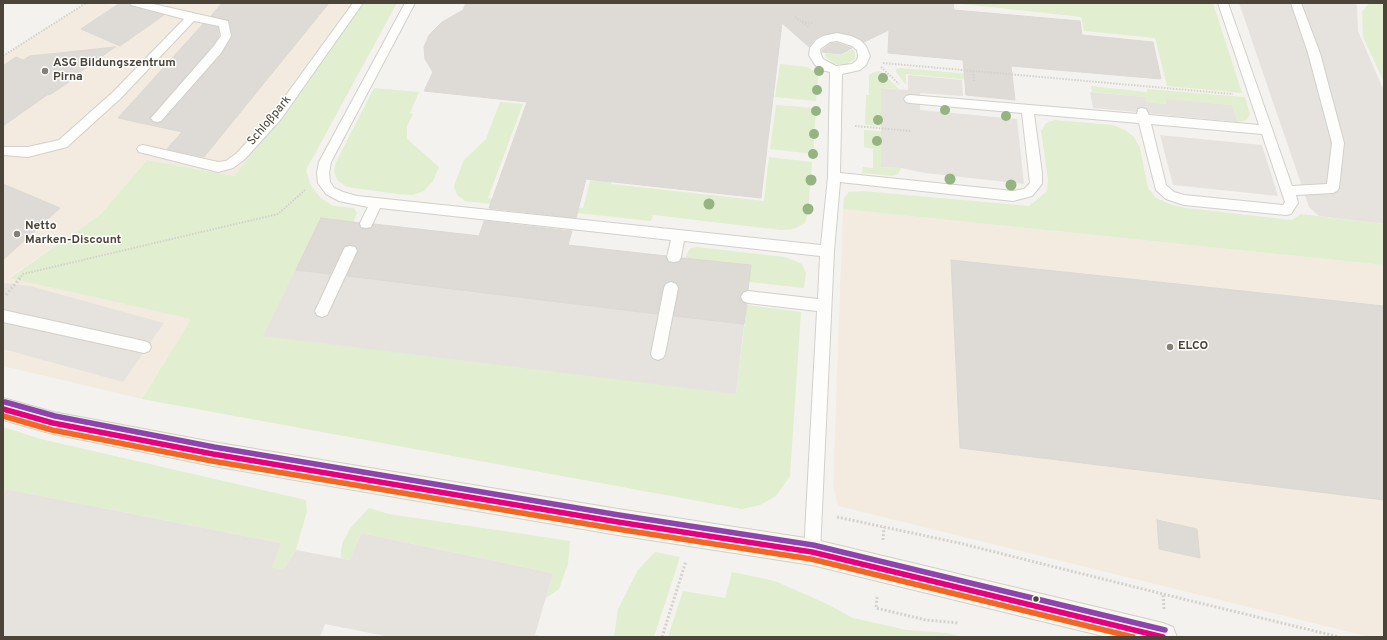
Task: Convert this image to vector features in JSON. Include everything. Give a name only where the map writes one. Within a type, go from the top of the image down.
[{"type":"main road","points":[[3,409],[53,423],[213,454],[812,552],[1164,626]]},
{"type":"lane","points":[[135,3],[224,23],[226,36],[217,50],[157,118]]},
{"type":"lane","name":"Schloßpark","points":[[143,149],[218,167],[229,165],[240,156],[277,116],[358,3]]},
{"type":"lane","points":[[410,3],[326,162],[323,173],[324,183],[330,192],[345,198],[376,203],[827,251]]},
{"type":"lane","points":[[1143,115],[1160,187],[1170,196],[1184,200],[1286,210],[1292,203],[1223,3]]},
{"type":"lane","points":[[1287,191],[1333,188],[1338,143],[1314,53],[1296,3]]},
{"type":"lane","points":[[3,151],[28,152],[63,144],[117,95],[192,17]]},
{"type":"lane","points":[[812,552],[827,251],[834,177],[836,70]]},
{"type":"lane","points":[[910,99],[1027,109],[1143,115],[1267,130]]},
{"type":"lane","points":[[834,177],[1013,196],[1028,193],[1036,184],[1036,173],[1027,109]]},
{"type":"lane","points":[[366,223],[376,203]]},
{"type":"lane","points":[[674,257],[678,236]]},
{"type":"lane","points":[[322,310],[350,251]]},
{"type":"lane","points":[[658,354],[671,288]]},
{"type":"lane","points":[[748,297],[825,306]]},
{"type":"lane","points":[[3,316],[144,347]]},
{"type":"path","points":[[3,56],[86,3]]},
{"type":"path","points":[[802,22],[817,23]]},
{"type":"path","points":[[910,99],[907,91],[876,63],[1255,96]]},
{"type":"path","points":[[973,71],[974,81]]},
{"type":"path","points":[[835,125],[911,131]]},
{"type":"path","points":[[3,298],[23,274],[278,214],[323,173]]},
{"type":"path","points":[[814,512],[959,543],[1339,637]]},
{"type":"path","points":[[662,637],[695,534]]},
{"type":"path","points":[[1163,594],[1164,626]]},
{"type":"shaded area","points":[[86,3],[103,3],[151,17],[171,3],[363,3],[281,117],[234,176],[147,160],[101,214],[10,277],[191,319],[142,399],[3,366],[3,56]]},
{"type":"shaded area","points":[[1239,3],[1354,3],[1357,5],[1358,31],[1384,91],[1384,224],[1319,216],[1309,207]]},
{"type":"shaded area","points":[[908,75],[962,80],[963,96],[920,93],[920,110],[1017,119],[1024,184],[925,173],[901,168],[881,167],[881,88],[908,90]]},
{"type":"shaded area","points":[[1090,92],[1145,97],[1147,102],[1166,104],[1165,99],[1232,105],[1238,122],[1093,108]]},
{"type":"shaded area","points":[[1160,135],[1262,145],[1278,196],[1173,185]]},
{"type":"shaded area","points":[[843,209],[1384,265],[1384,637],[1370,637],[838,506],[833,486]]},
{"type":"shaded area","points":[[321,218],[751,265],[736,394],[263,336]]},
{"type":"shaded area","points":[[3,283],[30,286],[164,323],[123,382],[3,349]]},
{"type":"shaded area","points":[[6,489],[281,543],[272,567],[283,570],[296,550],[350,560],[361,533],[553,573],[535,635],[545,637],[390,637],[325,624],[320,637],[3,637],[3,494]]},
{"type":"green space","points":[[363,3],[397,3],[306,170],[311,186],[321,198],[333,206],[354,208],[357,213],[353,222],[736,394],[747,305],[801,312],[790,476],[776,496],[760,505],[742,509],[142,399],[191,319],[10,278],[101,214],[147,160],[234,176],[281,117]]},
{"type":"green space","points":[[954,3],[1213,3],[1242,93],[1167,86],[1155,38],[1084,31],[1081,17]]},
{"type":"green space","points":[[1369,3],[1384,3],[1384,82],[1363,37],[1362,12]]},
{"type":"green space","points":[[852,49],[855,52],[855,59],[845,65],[835,64],[826,57],[825,53],[841,55]]},
{"type":"green space","points":[[780,64],[807,67],[816,72],[818,78],[816,101],[775,97]]},
{"type":"green space","points":[[900,68],[970,74],[970,80],[906,74],[906,85],[896,72],[896,69]]},
{"type":"green space","points":[[880,71],[899,89],[882,88],[881,126],[865,125],[866,95],[869,95],[869,75]]},
{"type":"green space","points":[[1091,86],[1147,92],[1147,89],[1245,97],[1250,114],[1247,120],[1238,122],[1232,105],[1165,100],[1166,104],[1146,102],[1145,97],[1092,92]]},
{"type":"green space","points":[[374,88],[419,92],[410,113],[413,114],[407,126],[407,139],[439,167],[433,181],[424,191],[413,195],[397,194],[347,187],[337,180],[334,171],[336,162]]},
{"type":"green space","points":[[500,102],[523,104],[488,198],[583,208],[596,159],[617,160],[611,184],[764,201],[769,157],[812,162],[808,212],[805,223],[794,229],[781,230],[653,215],[651,221],[465,201],[457,195],[454,186],[464,160],[486,139]]},
{"type":"green space","points":[[776,105],[816,108],[813,154],[770,149]]},
{"type":"green space","points":[[1055,120],[1113,125],[1125,130],[1134,137],[1140,148],[1148,188],[1156,198],[1170,204],[1186,208],[1292,220],[1301,214],[1384,224],[1384,265],[843,209],[844,198],[849,192],[863,191],[1029,206],[1047,191],[1048,179],[1041,131],[1046,123]]},
{"type":"green space","points":[[864,130],[881,131],[881,167],[901,168],[898,174],[893,176],[862,173],[863,167],[873,168],[873,149],[864,147]]},
{"type":"green space","points":[[697,247],[785,257],[802,264],[806,273],[804,288],[749,282],[686,258],[687,253],[691,248]]},
{"type":"green space","points":[[3,427],[41,439],[306,500],[307,511],[296,550],[283,570],[271,567],[281,543],[6,489],[3,494]]},
{"type":"green space","points":[[369,508],[389,514],[570,541],[568,564],[559,589],[546,598],[553,573],[361,533],[350,560],[341,558],[343,542],[351,527]]},
{"type":"green space","points":[[655,552],[680,557],[654,637],[614,637],[618,609],[638,570]]},
{"type":"green space","points":[[732,572],[775,581],[827,604],[853,618],[907,630],[948,633],[963,637],[668,637],[683,591],[725,598]]},
{"type":"building","points":[[120,3],[129,3],[131,6],[164,15],[120,46],[81,29]]},
{"type":"building","points":[[222,3],[329,3],[204,157],[167,149],[182,132],[118,118],[203,24],[218,27],[219,36],[212,46],[150,118],[153,122],[162,122],[222,54],[232,37],[228,20],[211,16]]},
{"type":"building","points":[[466,3],[953,3],[954,10],[1080,21],[1082,35],[1153,42],[1161,79],[1011,66],[1015,100],[966,95],[963,60],[888,53],[889,30],[864,42],[852,35],[837,32],[822,35],[815,39],[809,47],[782,23],[761,198],[586,179],[576,218],[489,208],[527,102],[424,91],[433,72],[425,59],[424,47],[429,35],[442,22],[463,10]]},
{"type":"building","points":[[831,43],[837,43],[852,48],[841,54],[822,52],[822,50]]},
{"type":"building","name":"ASG Bildungszentrum Pirna","points":[[115,47],[70,79],[69,82],[47,95],[3,126],[3,66],[16,57],[23,60],[30,56]]},
{"type":"building","name":"Netto Marken-Discount","points":[[3,184],[60,208],[3,260]]},
{"type":"building","points":[[321,218],[359,223],[360,227],[366,229],[371,228],[374,224],[479,236],[484,221],[572,231],[568,245],[666,256],[668,262],[674,263],[679,262],[682,258],[751,265],[748,290],[742,292],[740,296],[742,302],[747,304],[744,324],[674,316],[679,288],[677,283],[672,281],[665,283],[663,287],[657,314],[347,276],[358,252],[356,246],[350,245],[344,246],[330,274],[296,270]]},
{"type":"building","name":"ELCO","points":[[951,260],[1384,306],[1384,500],[960,448]]},
{"type":"building","points":[[1157,520],[1197,529],[1200,558],[1159,549]]},
{"type":"transit line","points":[[5,402],[55,416],[214,447],[619,515],[813,545],[1165,630]]},
{"type":"transit line","points":[[3,409],[53,423],[213,454],[618,522],[812,552],[1163,637]]},
{"type":"transit line","points":[[3,416],[52,430],[212,461],[617,529],[811,559],[1133,637]]},
{"type":"place","name":"ASG Bildungszentrum Pirna","points":[[45,71]]},
{"type":"place","name":"Netto Marken-Discount","points":[[17,234]]},
{"type":"place","name":"ELCO","points":[[1170,347]]}]
